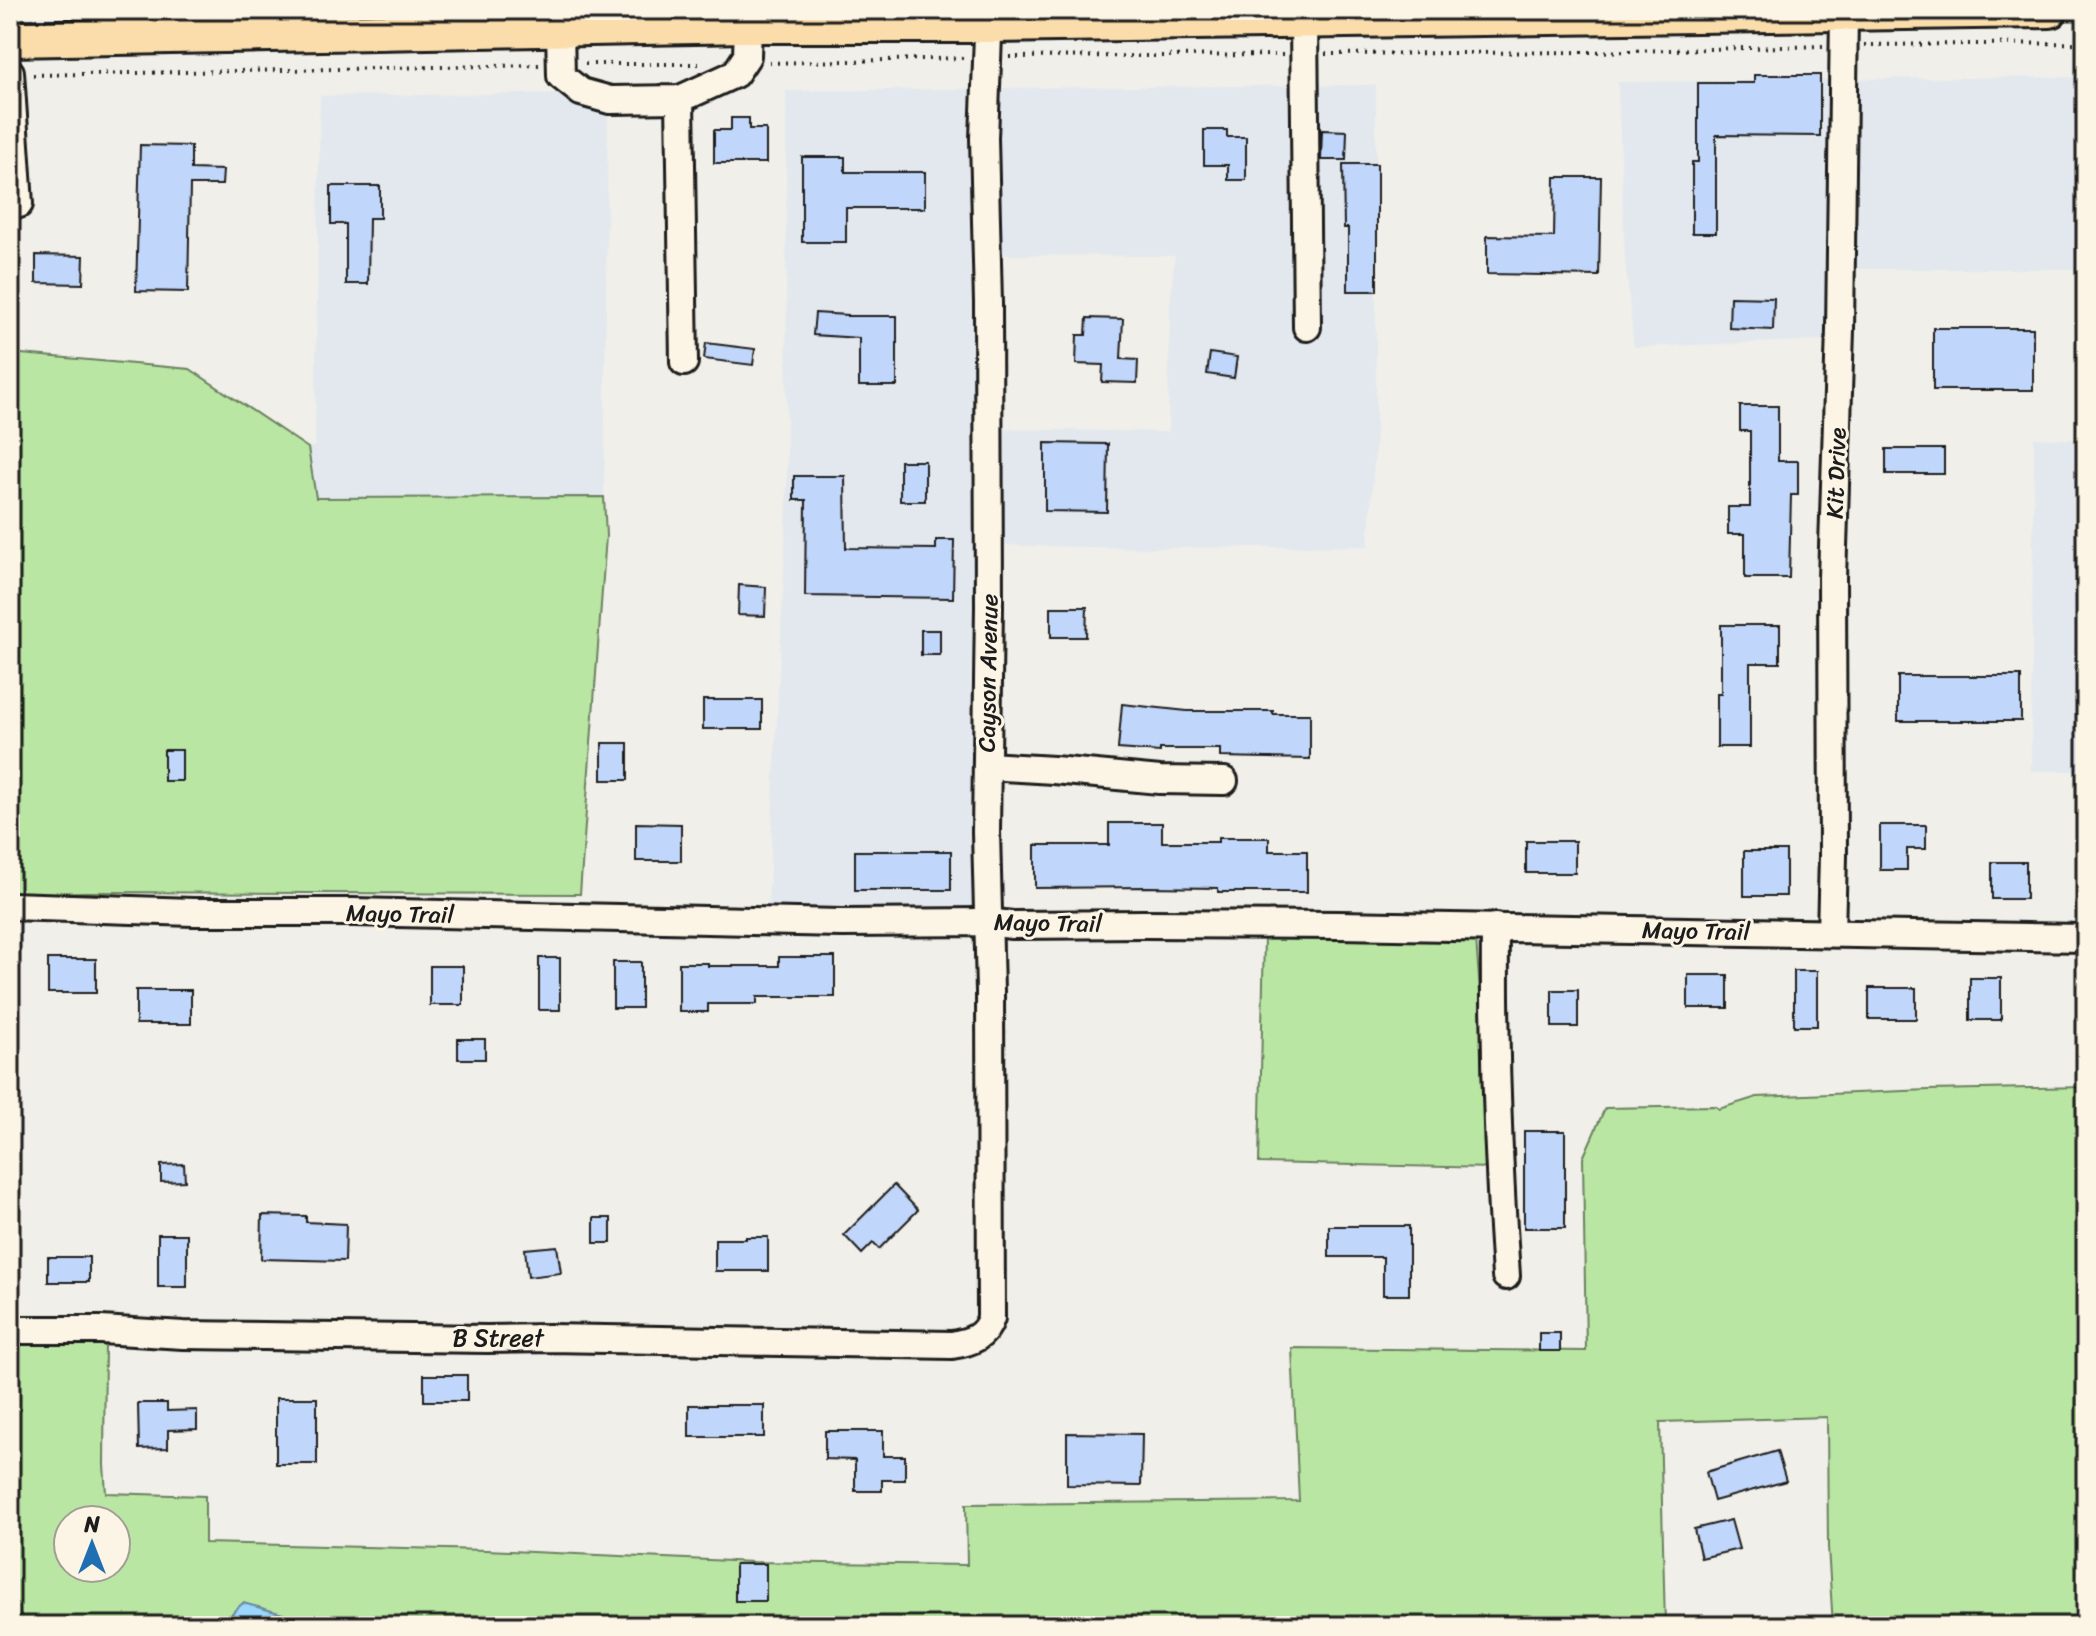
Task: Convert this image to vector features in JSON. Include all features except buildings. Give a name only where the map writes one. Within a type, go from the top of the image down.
[{"type":"main road","points":[[10,39],[113,24],[560,28],[748,25],[989,31],[1304,20],[1654,13],[1844,29],[1884,11],[2050,10]]},
{"type":"street","points":[[1304,20],[1307,327]]},
{"type":"street","points":[[560,28],[561,76],[581,92],[610,100],[680,99],[735,74],[747,56],[748,25]]},
{"type":"street","name":"Kit Drive","points":[[1831,933],[1832,578],[1840,330],[1844,29]]},
{"type":"street","name":"Cayson Avenue","points":[[983,1333],[991,1318],[987,922],[988,303],[984,138],[989,31]]},
{"type":"street","points":[[10,74],[19,204]]},
{"type":"street","points":[[680,99],[684,362]]},
{"type":"street","points":[[987,766],[1160,780],[1224,781]]},
{"type":"street","name":"Mayo Trail","points":[[10,906],[825,923],[1495,927],[2086,938]]},
{"type":"street","points":[[1495,927],[1495,1055],[1506,1276]]},
{"type":"street","name":"B Street","points":[[10,1330],[952,1345],[972,1342],[983,1333]]},
{"type":"path","points":[[10,74],[742,64],[989,31],[1304,55],[1591,52],[1844,29],[2086,43]]},
{"type":"shaded area","points":[[2086,77],[2086,269],[1851,269],[1853,79]]},
{"type":"shaded area","points":[[1832,80],[1829,340],[1634,347],[1625,259],[1618,82]]},
{"type":"shaded area","points":[[1376,85],[1376,433],[1368,546],[1146,548],[999,545],[998,429],[1168,432],[1170,304],[1175,256],[998,255],[997,88]]},
{"type":"shaded area","points":[[976,89],[976,910],[768,909],[787,507],[786,91]]},
{"type":"shaded area","points":[[608,93],[604,497],[316,498],[308,448],[315,446],[320,96]]},
{"type":"shaded area","points":[[2034,438],[2086,440],[2086,771],[2031,771]]},
{"type":"green space","points":[[10,353],[190,369],[308,448],[316,498],[604,497],[606,536],[580,894],[10,894]]},
{"type":"green space","points":[[1264,938],[1476,939],[1493,1168],[1259,1163]]},
{"type":"green space","points":[[2086,1087],[2086,1626],[1833,1626],[1828,1547],[1827,1417],[1660,1422],[1665,1626],[325,1626],[243,1603],[233,1612],[226,1626],[10,1626],[10,1343],[105,1342],[106,1493],[205,1496],[205,1543],[486,1550],[753,1562],[967,1565],[966,1504],[1299,1501],[1292,1348],[1586,1351],[1583,1158],[1605,1108],[1715,1106],[1719,1109],[1757,1097]]},
{"type":"water","points":[[243,1603],[325,1626],[226,1626],[233,1612]]}]
